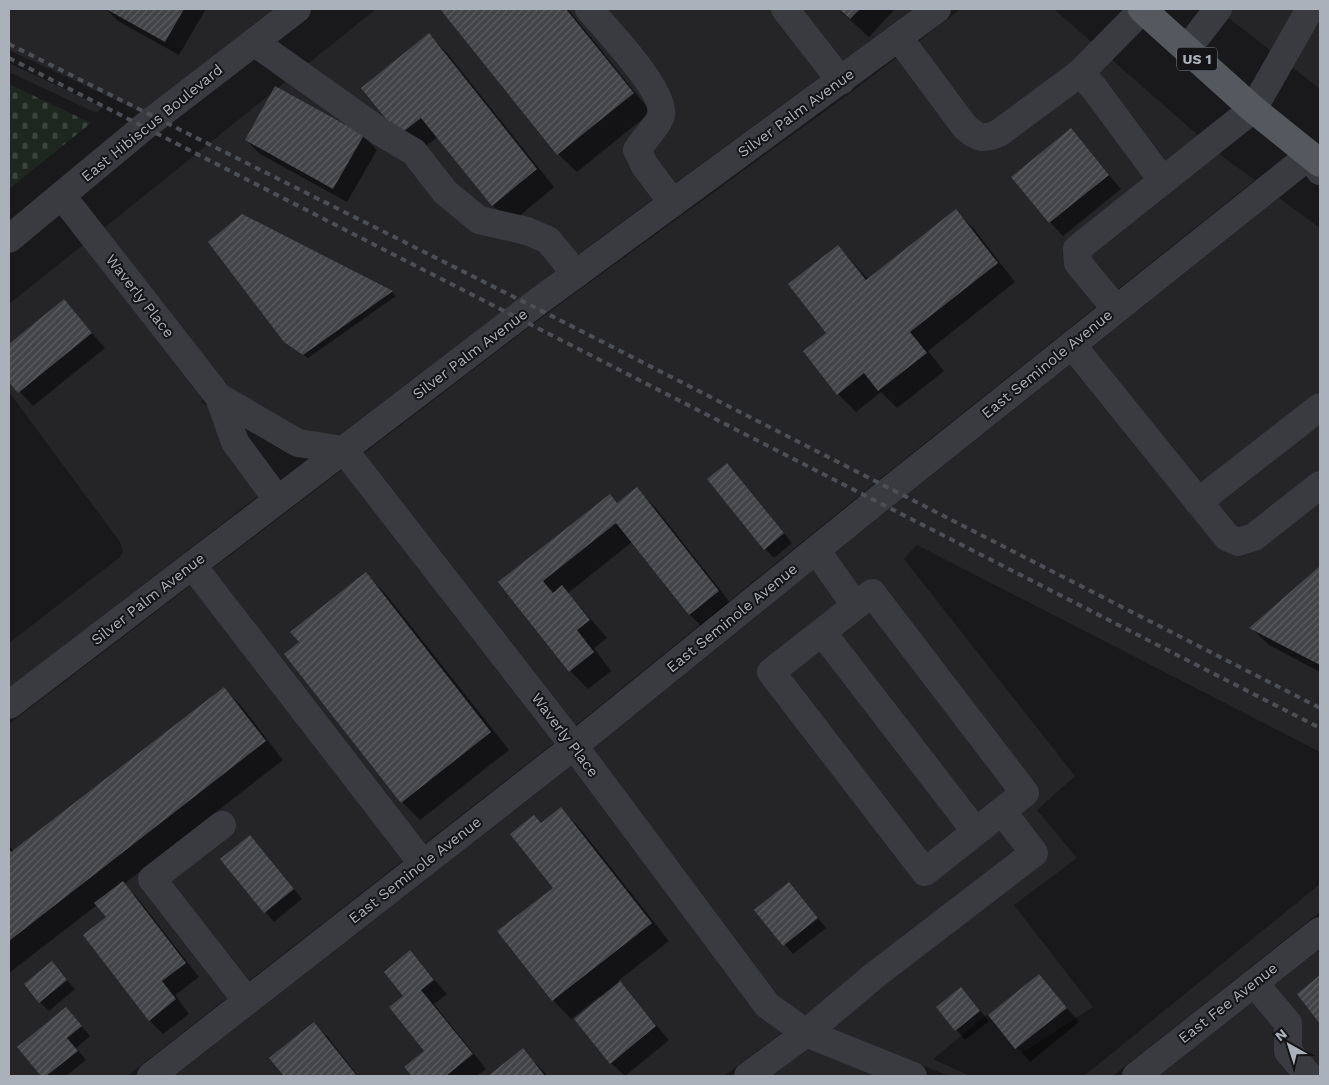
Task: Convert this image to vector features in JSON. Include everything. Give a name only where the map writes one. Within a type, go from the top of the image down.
[{"type":"main road","name":"US 1","points":[[1142,9],[1253,109],[1317,163]]},
{"type":"street","name":"East Hibiscus Boulevard","points":[[9,239],[145,126],[297,9]]},
{"type":"street","points":[[588,9],[637,66],[661,105],[661,117],[637,150],[645,166],[673,203]]},
{"type":"street","name":"Silver Palm Avenue","points":[[9,706],[277,499],[576,274],[937,9]]},
{"type":"street","points":[[899,38],[965,127],[977,137],[987,138],[999,133],[1080,72],[1142,9]]},
{"type":"street","points":[[1186,49],[1218,9]]},
{"type":"street","points":[[1116,309],[1078,263],[1077,249],[1253,109],[1310,9]]},
{"type":"street","points":[[788,13],[841,81]]},
{"type":"street","points":[[254,42],[382,133],[414,152],[444,192],[479,220],[527,231],[548,240],[576,274]]},
{"type":"street","points":[[1080,72],[1162,180]]},
{"type":"street","name":"East Seminole Avenue","points":[[151,1076],[574,746],[1116,309],[1317,163]]},
{"type":"street","name":"Waverly Place","points":[[62,196],[219,397],[235,442],[277,499]]},
{"type":"street","points":[[1072,345],[1227,537],[1238,542],[1254,537],[1320,484]]},
{"type":"street","name":"Waverly Place","points":[[219,397],[298,443],[344,450],[574,746],[767,1005],[806,1033],[913,1076]]},
{"type":"street","points":[[1198,502],[1320,406]]},
{"type":"street","points":[[816,550],[855,605]]},
{"type":"street","points":[[192,565],[422,864]]},
{"type":"street","points":[[872,593],[1025,793],[925,872],[771,672],[855,605],[872,593]]},
{"type":"street","points":[[822,632],[976,832]]},
{"type":"street","points":[[748,1076],[806,1033],[875,975],[1034,853],[1002,811]]},
{"type":"street","points":[[222,824],[152,879],[247,1001]]},
{"type":"street","name":"East Fee Avenue","points":[[1136,1076],[1320,931]]},
{"type":"street","points":[[1254,982],[1288,1023],[1288,1051],[1309,1076]]},
{"type":"shaded area","points":[[9,9],[300,9],[162,122],[9,50]]},
{"type":"shaded area","points":[[376,9],[913,9],[600,238],[339,435],[301,430],[229,388],[226,381],[223,381],[104,228]]},
{"type":"shaded area","points":[[961,9],[1054,9],[1223,157],[1255,180],[881,478],[575,726],[363,454],[541,318],[850,93]]},
{"type":"shaded area","points":[[1217,9],[1320,9],[1320,89]]},
{"type":"shaded area","points":[[9,63],[104,107],[96,113],[9,72]]},
{"type":"shaded area","points":[[1279,198],[1320,228],[1320,752],[917,545],[904,559],[1075,776],[1037,810],[1077,858],[1014,905],[1093,1007],[1022,1053],[988,1014],[933,1059],[970,1076],[949,1076],[813,1021],[807,1014],[804,1016],[775,995],[593,749],[899,501]]},
{"type":"shaded area","points":[[84,244],[203,398],[201,402],[208,406],[258,496],[9,688],[9,643],[119,558],[123,552],[120,542],[9,392],[9,304]]},
{"type":"shaded area","points":[[343,469],[555,742],[127,1076],[9,1076],[9,724]]},
{"type":"shaded area","points":[[573,765],[783,1032],[724,1076],[174,1076]]},
{"type":"shaded area","points":[[1320,884],[1320,912],[1113,1076],[1084,1076]]},
{"type":"shaded area","points":[[1320,949],[1320,1076],[1159,1076]]},
{"type":"shaded area","points":[[809,1048],[878,1076],[771,1076]]},
{"type":"green space","points":[[9,84],[91,123],[9,189]]},
{"type":"building","points":[[106,9],[184,9],[165,42]]},
{"type":"building","points":[[440,9],[566,9],[634,93],[557,155]]},
{"type":"building","points":[[839,9],[860,9],[850,19]]},
{"type":"building","points":[[429,33],[537,169],[492,206],[421,118],[399,135],[361,88]]},
{"type":"building","points":[[275,86],[364,135],[333,189],[245,140]]},
{"type":"building","points":[[1071,128],[1109,175],[1049,223],[1011,177]]},
{"type":"building","points":[[956,209],[998,263],[910,332],[927,353],[878,391],[864,373],[837,395],[803,351],[826,333],[788,284],[838,245],[866,280]]},
{"type":"building","points":[[242,214],[393,291],[303,355],[284,342],[208,242]]},
{"type":"building","points":[[64,299],[92,333],[18,393],[9,382],[9,344]]},
{"type":"building","points":[[727,463],[784,533],[764,550],[707,479]]},
{"type":"building","points":[[637,487],[719,591],[689,615],[616,523],[543,581],[553,593],[562,585],[590,620],[577,630],[594,652],[569,672],[498,582],[610,494],[617,503]]},
{"type":"building","points":[[1320,566],[1320,665],[1249,628]]},
{"type":"building","points":[[366,572],[491,732],[401,803],[284,654],[299,642],[290,632]]},
{"type":"building","points":[[224,687],[266,741],[9,941],[9,849],[11,852]]},
{"type":"building","points":[[561,807],[652,923],[552,1001],[497,931],[553,888],[510,834],[534,815],[541,823]]},
{"type":"building","points":[[250,835],[294,889],[264,913],[220,859]]},
{"type":"building","points":[[123,881],[186,963],[162,981],[176,999],[149,1021],[83,935],[106,917],[94,903]]},
{"type":"building","points":[[789,882],[818,918],[783,946],[754,910]]},
{"type":"building","points":[[410,950],[434,980],[421,990],[473,1054],[446,1076],[412,1076],[404,1067],[424,1051],[389,1007],[403,996],[384,972]]},
{"type":"building","points":[[52,961],[67,980],[39,1003],[24,984]]},
{"type":"building","points":[[1039,974],[1067,1008],[1015,1049],[988,1015]]},
{"type":"building","points":[[1320,975],[1320,1024],[1297,994]]},
{"type":"building","points":[[620,981],[656,1026],[610,1064],[574,1019]]},
{"type":"building","points":[[961,987],[980,1011],[955,1031],[936,1007]]},
{"type":"building","points":[[66,1007],[82,1026],[67,1038],[78,1051],[46,1076],[41,1076],[17,1047]]},
{"type":"building","points":[[314,1022],[357,1076],[284,1076],[269,1058]]},
{"type":"building","points":[[523,1048],[545,1076],[488,1076]]},
{"type":"railway","points":[[9,44],[532,306],[1320,708]]},
{"type":"railway","points":[[9,58],[1320,728]]}]
